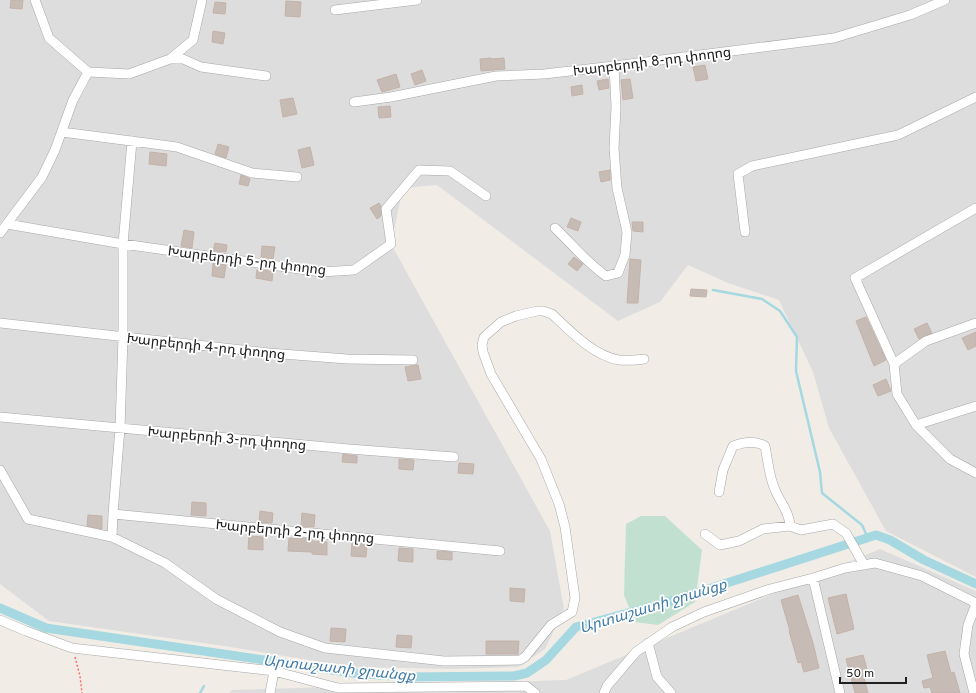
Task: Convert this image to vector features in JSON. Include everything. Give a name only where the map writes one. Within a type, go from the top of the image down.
[{"type":"street","points":[[35,0],[49,38],[88,72],[129,74],[170,59],[193,40],[202,0]]},
{"type":"street","points":[[335,10],[417,0]]},
{"type":"street","name":"Խարբերդի 8-րդ փողոց","points":[[354,102],[391,97],[496,76],[544,74],[834,38],[910,15],[945,0]]},
{"type":"street","points":[[170,59],[183,59],[201,67],[266,76]]},
{"type":"street","points":[[555,228],[594,268],[606,276],[618,273],[625,255],[626,232],[617,188],[614,148],[616,108],[614,66]]},
{"type":"street","points":[[0,233],[42,177],[55,150],[73,100],[88,72]]},
{"type":"street","points":[[746,232],[738,174],[752,166],[898,134],[976,97]]},
{"type":"street","points":[[62,132],[176,147],[252,172],[297,177]]},
{"type":"street","points":[[112,537],[120,428],[123,337],[123,244],[132,141]]},
{"type":"street","name":"Խարբերդի 5-րդ փողոց","points":[[6,224],[123,244],[321,272],[354,270],[391,244],[386,209],[420,170],[450,171],[486,196]]},
{"type":"street","points":[[976,208],[855,278],[894,364],[897,394],[916,425],[950,459],[976,473]]},
{"type":"street","points":[[0,470],[28,519],[112,537],[165,563],[216,599],[273,629],[325,648],[444,661],[520,660],[525,657],[551,625],[570,613],[575,600],[565,528],[559,504],[541,459],[492,374],[483,352],[484,337],[490,330],[501,322],[537,310],[543,310],[552,314],[600,354],[618,360],[644,359]]},
{"type":"street","name":"Խարբերդի 4-րդ փողոց","points":[[0,323],[269,353],[347,359],[413,360]]},
{"type":"street","points":[[894,364],[926,342],[976,323]]},
{"type":"street","points":[[916,425],[976,406]]},
{"type":"street","name":"Խարբերդի 3-րդ փողոց","points":[[0,417],[349,449],[454,457]]},
{"type":"street","points":[[719,492],[723,470],[733,446],[742,443],[759,443],[765,446],[775,491],[790,520],[790,526]]},
{"type":"street","name":"Խարբերդի 2-րդ փողոց","points":[[113,514],[500,551]]},
{"type":"street","points":[[705,534],[720,545],[740,541],[763,529],[790,526],[801,530],[833,524],[846,534],[864,565]]},
{"type":"street","points":[[604,693],[607,686],[636,652],[672,627],[704,612],[770,589],[845,568],[875,563],[922,576],[976,604],[968,625],[964,654],[974,693]]},
{"type":"street","points":[[813,578],[840,693]]},
{"type":"street","points":[[0,620],[72,648],[274,671],[338,688],[526,686],[535,693]]},
{"type":"street","points":[[648,643],[657,676],[670,693]]},
{"type":"street","points":[[270,693],[274,671]]},
{"type":"path","points":[[72,648],[80,676],[82,693]]},
{"type":"shaded area","points":[[0,0],[976,0],[976,577],[886,531],[829,428],[813,372],[779,300],[728,283],[688,265],[660,302],[618,321],[437,185],[403,188],[391,244],[550,531],[564,609],[545,649],[518,667],[454,669],[351,667],[224,646],[49,621],[0,584]]},
{"type":"shaded area","points":[[880,549],[976,591],[976,693],[229,693],[232,690],[566,680]]},
{"type":"green space","points":[[641,516],[665,516],[702,550],[695,602],[658,625],[635,622],[624,595],[626,524]]},
{"type":"building","points":[[11,0],[23,0],[22,9],[10,8]]},
{"type":"building","points":[[286,1],[301,2],[300,17],[285,16]]},
{"type":"building","points":[[215,2],[226,3],[225,14],[213,13]]},
{"type":"building","points":[[213,31],[225,33],[223,44],[212,42]]},
{"type":"building","points":[[504,58],[505,69],[481,71],[480,59]]},
{"type":"building","points":[[705,65],[708,79],[696,81],[693,67]]},
{"type":"building","points":[[422,70],[426,81],[415,85],[411,74]]},
{"type":"building","points":[[396,74],[400,87],[382,92],[377,80]]},
{"type":"building","points":[[608,79],[609,88],[599,90],[597,81]]},
{"type":"building","points":[[630,79],[633,98],[623,100],[621,80]]},
{"type":"building","points":[[582,85],[583,94],[572,96],[571,87]]},
{"type":"building","points":[[293,98],[297,114],[283,117],[280,100]]},
{"type":"building","points":[[390,106],[391,117],[379,118],[378,107]]},
{"type":"building","points":[[218,144],[229,147],[226,158],[215,154]]},
{"type":"building","points":[[310,147],[314,165],[302,168],[298,150]]},
{"type":"building","points":[[150,152],[167,154],[166,166],[149,164]]},
{"type":"building","points":[[610,170],[610,180],[601,182],[599,172]]},
{"type":"building","points":[[241,175],[250,179],[248,186],[239,184]]},
{"type":"building","points":[[379,203],[381,206],[381,216],[377,219],[370,208]]},
{"type":"building","points":[[571,218],[581,222],[578,231],[567,227]]},
{"type":"building","points":[[632,222],[643,222],[643,232],[633,231]]},
{"type":"building","points":[[184,230],[194,232],[192,248],[181,246]]},
{"type":"building","points":[[215,243],[227,245],[226,252],[213,251]]},
{"type":"building","points":[[262,246],[275,247],[273,259],[261,257]]},
{"type":"building","points":[[574,257],[583,264],[577,271],[568,264]]},
{"type":"building","points":[[630,259],[641,260],[638,303],[627,303]]},
{"type":"building","points":[[213,263],[226,265],[224,278],[212,276]]},
{"type":"building","points":[[259,269],[273,272],[272,281],[256,278],[257,270]]},
{"type":"building","points":[[691,289],[707,290],[706,297],[690,296]]},
{"type":"building","points":[[866,317],[886,360],[874,366],[856,321]]},
{"type":"building","points":[[927,323],[932,333],[919,339],[914,329]]},
{"type":"building","points":[[976,332],[976,346],[968,350],[962,338]]},
{"type":"building","points":[[418,365],[421,379],[408,381],[405,367]]},
{"type":"building","points":[[886,379],[891,391],[878,396],[873,385]]},
{"type":"building","points":[[343,454],[357,456],[357,463],[342,462]]},
{"type":"building","points":[[399,459],[414,460],[413,470],[399,469]]},
{"type":"building","points":[[459,463],[474,464],[473,474],[458,473]]},
{"type":"building","points":[[192,502],[206,503],[206,516],[191,515]]},
{"type":"building","points":[[260,511],[273,513],[272,523],[259,522]]},
{"type":"building","points":[[302,513],[315,515],[314,527],[301,526]]},
{"type":"building","points":[[88,515],[102,516],[102,529],[87,526]]},
{"type":"building","points":[[249,536],[263,537],[263,550],[248,549]]},
{"type":"building","points":[[289,538],[312,539],[312,541],[327,542],[327,555],[312,554],[312,552],[288,551]]},
{"type":"building","points":[[352,543],[367,544],[366,557],[351,556]]},
{"type":"building","points":[[399,548],[413,549],[413,562],[398,561]]},
{"type":"building","points":[[437,551],[452,552],[452,560],[437,559]]},
{"type":"building","points":[[510,588],[525,589],[524,602],[510,601]]},
{"type":"building","points":[[846,594],[854,629],[837,634],[828,598]]},
{"type":"building","points":[[798,595],[819,668],[804,672],[801,662],[798,663],[781,600]]},
{"type":"building","points":[[331,628],[346,629],[345,642],[330,641]]},
{"type":"building","points":[[397,635],[412,636],[411,648],[396,647]]},
{"type":"building","points":[[486,641],[519,641],[518,654],[486,654]]},
{"type":"building","points":[[945,651],[951,673],[954,672],[960,693],[932,693],[930,687],[924,688],[922,681],[933,678],[927,655]]},
{"type":"building","points":[[863,655],[867,669],[862,670],[868,693],[855,693],[846,659]]},
{"type":"waterway","points":[[713,290],[762,299],[780,311],[797,337],[796,371],[820,472],[822,493],[862,525],[868,538]]},
{"type":"waterway","name":"Արտաշատի ջրանցք","points":[[0,608],[46,628],[353,673],[406,677],[514,676],[527,673],[546,660],[576,627],[665,603],[876,535],[890,540],[924,560],[976,584]]},
{"type":"waterway","points":[[200,693],[204,686]]}]
